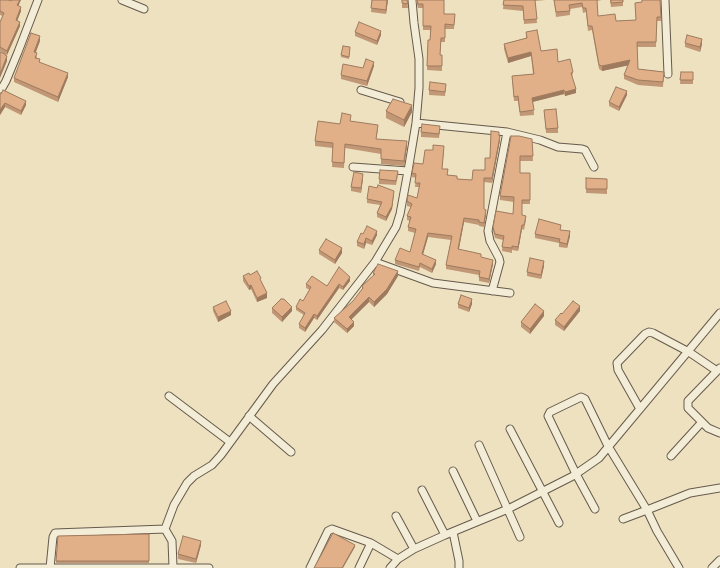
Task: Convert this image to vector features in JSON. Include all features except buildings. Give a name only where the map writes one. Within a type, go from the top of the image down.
[{"type":"street","points":[[0,89],[6,81],[38,0]]},
{"type":"street","points":[[122,0],[144,9]]},
{"type":"street","points":[[165,529],[174,505],[187,482],[212,465],[273,384],[322,330],[376,262],[396,227],[400,214],[416,123],[419,59],[412,0]]},
{"type":"street","points":[[665,0],[668,74]]},
{"type":"street","points":[[361,90],[417,108]]},
{"type":"street","points":[[416,123],[507,132],[540,140],[564,148],[582,149],[594,168]]},
{"type":"street","points":[[492,291],[500,262],[490,240],[488,231],[507,132]]},
{"type":"street","points":[[353,167],[408,171]]},
{"type":"street","points":[[376,262],[433,283],[510,293]]},
{"type":"street","points":[[390,568],[398,560],[414,549],[508,509],[543,492],[576,474],[599,458],[720,313]]},
{"type":"street","points":[[640,409],[618,370],[617,364],[645,334],[649,332],[689,352],[718,369],[688,403],[688,408],[708,428],[720,433]]},
{"type":"street","points":[[168,396],[230,442]]},
{"type":"street","points":[[596,509],[576,474],[548,418],[549,413],[580,397],[583,397],[608,446],[647,510],[657,531],[679,568]]},
{"type":"street","points":[[249,416],[291,452]]},
{"type":"street","points":[[670,456],[702,422]]},
{"type":"street","points":[[510,428],[559,523]]},
{"type":"street","points":[[479,445],[520,537]]},
{"type":"street","points":[[453,471],[477,521]]},
{"type":"street","points":[[623,519],[690,493],[720,488]]},
{"type":"street","points":[[422,490],[445,535]]},
{"type":"street","points":[[396,516],[414,549]]},
{"type":"street","points":[[165,529],[172,541],[172,567]]},
{"type":"street","points":[[50,568],[53,537],[55,533],[165,529]]},
{"type":"street","points":[[310,568],[330,530],[335,529],[371,543],[398,560]]},
{"type":"street","points":[[453,532],[459,568]]},
{"type":"street","points":[[359,568],[371,543]]},
{"type":"street","points":[[712,568],[720,560]]},
{"type":"street","points":[[20,568],[209,568]]}]
